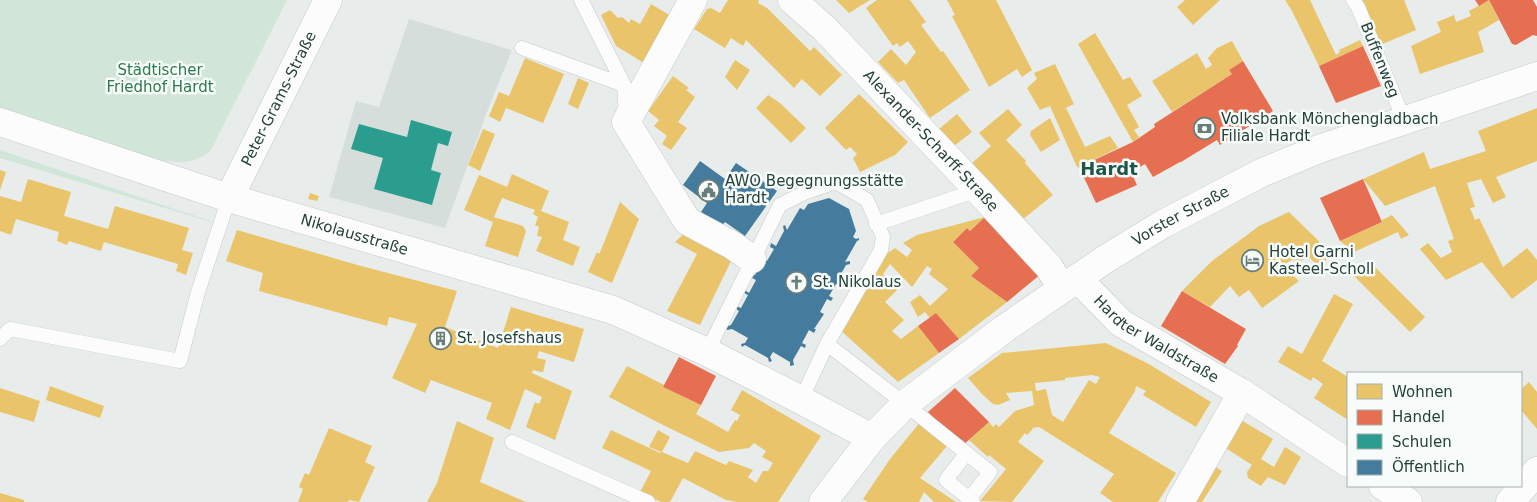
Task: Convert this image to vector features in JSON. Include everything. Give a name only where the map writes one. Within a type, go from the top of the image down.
[{"type":"street","name":"Peter-Grams-Straße","points":[[229,198],[328,0]]},
{"type":"street","points":[[693,0],[626,122],[687,221],[752,259]]},
{"type":"street","name":"Alexander-Scharff-Straße","points":[[792,0],[824,28],[1049,267],[1070,284]]},
{"type":"street","name":"Vorster Straße","points":[[823,502],[872,438],[905,404],[1004,329],[1104,260],[1164,224],[1261,173],[1319,149],[1537,76]]},
{"type":"street","name":"Nikolausstraße","points":[[0,122],[229,198],[613,310],[707,352],[872,438]]},
{"type":"street","name":"Hardter Waldstraße","points":[[1070,284],[1121,323],[1242,393],[1347,462]]},
{"type":"street","points":[[1180,502],[1242,393]]},
{"type":"street","points":[[1510,502],[1537,470]]},
{"type":"street","points":[[1385,487],[1408,502]]},
{"type":"lane","points":[[581,0],[624,86],[626,122]]},
{"type":"lane","name":"Buffenweg","points":[[1353,0],[1358,7],[1404,120]]},
{"type":"lane","points":[[522,48],[624,86]]},
{"type":"lane","points":[[707,352],[780,205],[804,193],[836,182],[867,200],[882,237],[880,250],[827,344],[802,400]]},
{"type":"lane","points":[[876,224],[978,190]]},
{"type":"lane","points":[[0,339],[10,329],[180,361],[198,292],[229,198]]},
{"type":"lane","points":[[827,344],[990,472],[971,500],[946,480],[966,454]]},
{"type":"lane","points":[[512,442],[648,502]]},
{"type":"shaded area","points":[[409,19],[512,50],[487,112],[445,228],[329,197],[356,101],[379,107]]},
{"type":"green space","name":"Städtischer Friedhof Hardt","points":[[0,0],[287,0],[211,150],[199,158],[181,162],[160,161],[0,109]]},
{"type":"green space","points":[[0,150],[234,229],[0,158]]},
{"type":"building: Wohnen","points":[[728,0],[759,0],[758,3],[767,8],[810,51],[814,47],[842,75],[820,96],[802,79],[794,88],[746,40],[743,46],[731,38],[725,48],[694,29],[707,9],[711,8],[720,13]]},
{"type":"building: Wohnen","points":[[836,0],[870,0],[849,13]]},
{"type":"building: Wohnen","points":[[877,0],[910,0],[926,22],[921,25],[941,52],[943,51],[970,90],[930,118],[904,80],[898,83],[878,62],[891,49],[906,65],[916,52],[908,41],[900,47],[897,43],[893,46],[866,8]]},
{"type":"building: Wohnen","points":[[947,0],[996,0],[1032,70],[1022,77],[1017,69],[989,87],[952,16],[955,15]]},
{"type":"building: Wohnen","points":[[1185,0],[1220,0],[1193,25],[1177,7]]},
{"type":"building: Wohnen","points":[[1285,0],[1310,0],[1336,55],[1340,52],[1339,50],[1360,40],[1363,46],[1319,66]]},
{"type":"building: Wohnen","points":[[1359,0],[1404,0],[1416,30],[1380,45]]},
{"type":"building: Wohnen","points":[[1489,0],[1499,20],[1478,32],[1484,52],[1420,74],[1411,46],[1441,32],[1437,22],[1454,15],[1456,22],[1471,16],[1469,11]]},
{"type":"building: Wohnen","points":[[651,4],[671,16],[644,63],[616,46],[601,15],[610,10],[618,18],[622,17],[629,23],[631,19],[640,24]]},
{"type":"building: Wohnen","points":[[1095,33],[1123,80],[1130,77],[1142,96],[1127,105],[1139,127],[1134,130],[1139,137],[1133,142],[1078,44]]},
{"type":"building: Wohnen","points":[[1232,41],[1243,61],[1229,70],[1232,74],[1172,112],[1152,81],[1197,53],[1206,69],[1212,65],[1208,58],[1217,48]]},
{"type":"building: Wohnen","points":[[525,58],[564,74],[543,123],[506,108],[500,122],[489,116],[499,92],[509,96]]},
{"type":"building: Wohnen","points":[[735,60],[750,70],[737,90],[725,77]]},
{"type":"building: Wohnen","points":[[1055,64],[1074,104],[1066,108],[1085,147],[1110,136],[1118,148],[1079,167],[1077,167],[1050,106],[1040,110],[1027,88],[1037,79],[1034,73]]},
{"type":"building: Wohnen","points":[[673,76],[689,88],[686,90],[695,97],[678,122],[687,128],[671,150],[662,144],[667,136],[654,126],[659,120],[648,111]]},
{"type":"building: Wohnen","points":[[578,78],[589,83],[578,109],[568,104]]},
{"type":"building: Wohnen","points":[[859,94],[908,142],[895,155],[860,172],[853,158],[857,154],[850,147],[846,150],[825,128]]},
{"type":"building: Wohnen","points":[[768,95],[780,103],[806,128],[791,143],[756,108]]},
{"type":"building: Wohnen","points":[[1537,108],[1537,161],[1496,177],[1506,197],[1493,203],[1481,179],[1467,183],[1475,207],[1470,208],[1475,220],[1479,218],[1503,267],[1527,248],[1537,260],[1537,280],[1512,299],[1482,262],[1446,280],[1420,249],[1428,243],[1441,258],[1452,252],[1448,241],[1454,239],[1435,186],[1385,206],[1363,179],[1424,152],[1430,169],[1486,151],[1478,131]]},
{"type":"building: Wohnen","points":[[1008,109],[1022,125],[1006,140],[1026,161],[1025,163],[1053,195],[1022,220],[970,165],[991,146],[979,133]]},
{"type":"building: Wohnen","points":[[957,114],[972,132],[954,146],[939,129]]},
{"type":"building: Wohnen","points":[[1050,118],[1060,140],[1041,152],[1030,135],[1031,131]]},
{"type":"building: Wohnen","points":[[483,129],[495,134],[480,171],[468,165]]},
{"type":"building: Wohnen","points":[[0,170],[6,172],[0,190]]},
{"type":"building: Wohnen","points":[[512,174],[549,191],[541,211],[569,222],[563,240],[580,247],[573,266],[536,251],[542,237],[537,236],[539,227],[535,225],[538,217],[533,214],[535,210],[502,198],[494,217],[523,226],[526,231],[518,257],[485,246],[493,222],[464,210],[479,175],[507,187]]},
{"type":"building: Wohnen","points":[[28,179],[71,192],[64,216],[108,229],[115,206],[189,228],[182,250],[193,253],[186,275],[176,271],[178,264],[104,242],[101,251],[69,241],[67,245],[57,241],[59,232],[16,219],[11,235],[0,231],[0,196],[21,202]]},
{"type":"building: Wohnen","points":[[310,193],[319,196],[317,201],[308,199]]},
{"type":"building: Wohnen","points":[[620,202],[639,219],[612,283],[588,272],[597,252],[599,254],[601,250]]},
{"type":"building: Wohnen","points":[[1289,212],[1332,254],[1319,267],[1309,257],[1296,263],[1294,259],[1282,265],[1299,281],[1262,308],[1249,290],[1239,297],[1230,286],[1210,307],[1182,291],[1212,261],[1259,226]]},
{"type":"building: Wohnen","points":[[1392,215],[1409,235],[1401,239],[1398,232],[1354,252],[1340,241],[1382,222],[1382,220]]},
{"type":"building: Wohnen","points":[[985,217],[970,231],[967,228],[953,242],[979,268],[971,276],[1007,302],[959,339],[936,313],[930,318],[925,312],[918,317],[910,302],[920,295],[930,306],[948,289],[929,274],[932,269],[927,266],[912,287],[890,264],[883,274],[898,289],[885,302],[904,320],[892,331],[901,339],[918,326],[939,353],[898,382],[840,330],[882,257],[895,248],[907,257],[912,250],[903,243],[917,235]]},
{"type":"building: Wohnen","points":[[237,230],[361,266],[457,291],[445,327],[498,348],[511,307],[584,329],[574,362],[539,351],[537,358],[546,360],[543,372],[533,370],[532,373],[572,391],[555,440],[526,427],[535,402],[539,404],[542,397],[525,389],[510,430],[486,419],[492,403],[431,380],[425,393],[392,378],[417,324],[389,317],[387,326],[259,291],[263,273],[226,261]]},
{"type":"building: Wohnen","points":[[685,233],[732,259],[700,325],[667,311],[697,254],[675,242]]},
{"type":"building: Wohnen","points":[[1368,260],[1425,317],[1410,332],[1353,275]]},
{"type":"building: Wohnen","points":[[1334,294],[1353,304],[1322,361],[1347,376],[1347,419],[1314,398],[1323,384],[1313,377],[1311,381],[1278,362],[1288,346],[1302,354]]},
{"type":"building: Wohnen","points":[[1106,343],[1147,363],[1211,402],[1196,427],[1143,395],[1146,391],[1136,386],[1135,391],[1109,433],[1176,473],[1158,502],[1113,502],[1100,493],[1114,474],[1039,427],[1032,428],[1027,435],[1025,433],[1018,442],[1044,461],[1012,502],[980,501],[1006,469],[989,455],[988,457],[969,440],[989,422],[993,427],[996,424],[999,427],[1015,411],[1034,405],[1032,391],[1006,393],[1010,400],[998,405],[993,404],[968,378],[1002,353]],"holes":[[[1092,375],[1100,377],[1096,384],[1089,380],[1063,422],[1052,415],[1046,389],[1036,391],[1035,383]]]},
{"type":"building: Wohnen","points":[[627,366],[664,385],[663,387],[701,405],[696,414],[728,432],[740,415],[731,410],[742,390],[821,436],[778,502],[737,502],[726,500],[683,478],[670,502],[661,502],[640,492],[651,471],[602,448],[611,430],[660,453],[649,447],[658,430],[670,437],[662,452],[688,463],[695,451],[726,465],[729,461],[753,470],[748,477],[756,483],[763,471],[768,471],[773,463],[762,457],[766,451],[754,443],[749,448],[719,452],[609,397]]},
{"type":"building: Wohnen","points":[[1529,382],[1537,392],[1537,429],[1522,411],[1522,388]]},
{"type":"building: Wohnen","points":[[50,386],[104,406],[100,418],[46,400]]},
{"type":"building: Wohnen","points":[[0,388],[40,401],[34,422],[0,412]]},
{"type":"building: Wohnen","points":[[1241,420],[1273,439],[1261,459],[1274,467],[1285,447],[1301,457],[1285,485],[1268,477],[1261,486],[1248,478],[1247,472],[1252,465],[1224,447]]},
{"type":"building: Wohnen","points":[[457,421],[494,438],[480,482],[526,502],[427,502],[437,483]]},
{"type":"building: Wohnen","points":[[921,421],[947,446],[920,478],[956,502],[934,502],[924,492],[919,502],[868,502],[863,499],[890,459]]},
{"type":"building: Wohnen","points":[[329,428],[372,446],[365,462],[375,467],[359,502],[349,500],[348,502],[298,502],[303,489],[299,487],[305,473],[309,475]]},
{"type":"building: Wohnen","points":[[1209,463],[1222,471],[1202,502],[1195,502]]},
{"type":"building: Wohnen","points":[[0,493],[24,500],[24,502],[0,502]]},
{"type":"building: Handel","points":[[1475,0],[1489,0],[1479,6]]},
{"type":"building: Handel","points":[[1489,0],[1533,0],[1537,7],[1537,36],[1533,35],[1516,45],[1512,44]]},
{"type":"building: Handel","points":[[1363,46],[1381,86],[1336,103],[1319,66]]},
{"type":"building: Handel","points":[[1243,61],[1273,111],[1220,145],[1217,140],[1153,177],[1145,164],[1131,172],[1137,185],[1096,203],[1079,167],[1133,142],[1155,127],[1154,124],[1232,74],[1229,70]]},
{"type":"building: Handel","points":[[1363,179],[1382,222],[1340,241],[1320,198]]},
{"type":"building: Handel","points":[[985,217],[1041,274],[1007,302],[971,276],[979,268],[953,242],[967,228],[970,231]]},
{"type":"building: Handel","points":[[1182,291],[1246,329],[1238,346],[1225,364],[1161,326]]},
{"type":"building: Handel","points":[[936,313],[959,339],[939,353],[918,326]]},
{"type":"building: Handel","points":[[679,357],[716,376],[701,405],[663,387]]},
{"type":"building: Handel","points":[[955,388],[989,422],[962,446],[928,412]]},
{"type":"building: Schulen","points":[[411,120],[452,132],[448,146],[438,143],[431,170],[441,173],[432,205],[374,189],[383,158],[351,149],[359,124],[407,137]]},
{"type":"building: Öffentlich","points":[[700,161],[725,179],[736,163],[777,191],[745,236],[725,222],[721,227],[701,212],[707,203],[683,185]]},
{"type":"building: Öffentlich","name":"St. Nikolaus","points":[[829,198],[849,209],[856,231],[853,237],[859,238],[859,240],[845,262],[850,261],[850,264],[846,265],[837,281],[842,283],[840,286],[836,284],[829,296],[833,298],[831,301],[827,299],[820,312],[824,314],[814,329],[816,329],[814,333],[809,330],[802,343],[806,345],[805,348],[801,346],[793,360],[794,365],[790,366],[790,362],[773,352],[770,357],[772,361],[769,362],[768,358],[745,345],[742,347],[741,344],[745,343],[748,338],[732,329],[727,330],[726,327],[731,325],[739,311],[735,308],[736,306],[741,308],[748,295],[744,293],[745,290],[749,293],[756,280],[752,278],[763,259],[767,261],[774,249],[770,247],[771,243],[776,246],[784,231],[783,226],[785,225],[787,230],[800,208],[804,210],[808,204]]},
{"type":"place","name":"Volksbank Mönchengladbach Filiale Hardt","points":[[1205,128]]},
{"type":"place","name":"AWO Begegnungsstätte Hardt","points":[[709,190]]},
{"type":"place","name":"Hotel Garni Kasteel-Scholl","points":[[1253,261]]},
{"type":"place","name":"St. Nikolaus","points":[[797,282]]},
{"type":"place","name":"St. Josefshaus","points":[[441,338]]},
{"type":"district","name":"Hardt","points":[[1109,168]]}]
